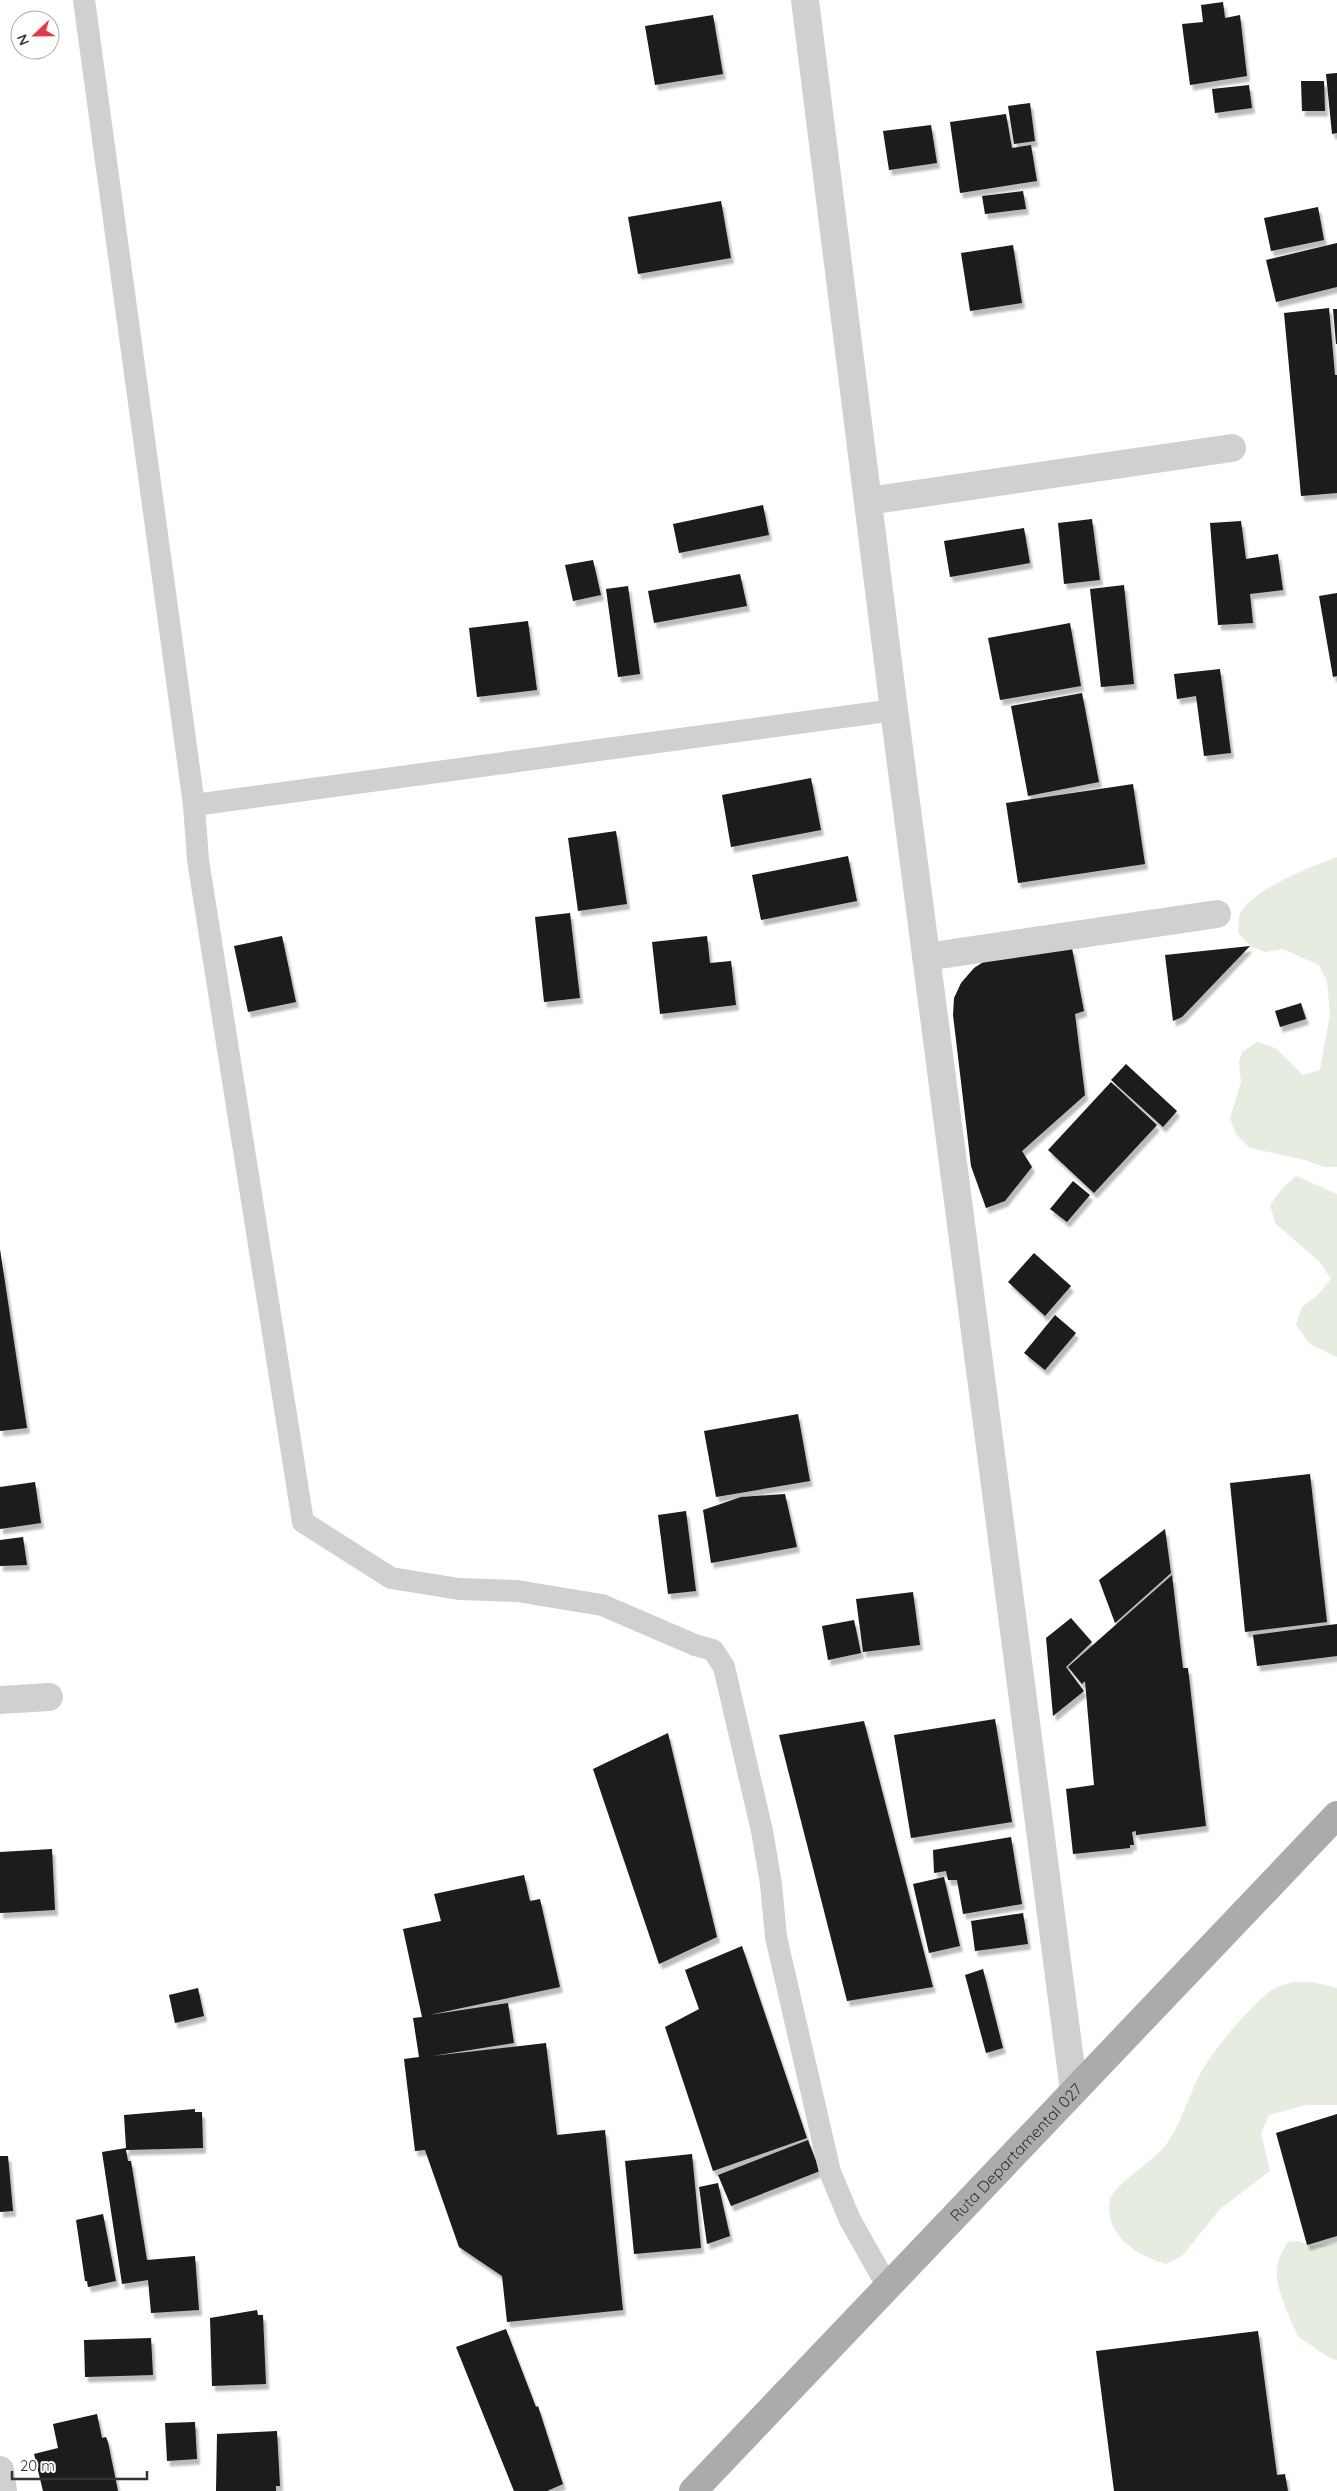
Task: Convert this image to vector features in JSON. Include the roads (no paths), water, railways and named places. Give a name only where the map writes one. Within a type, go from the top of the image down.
[{"type":"main road","name":"Ruta Departamental 027","points":[[693,2491],[1337,1815]]},
{"type":"street","points":[[805,0],[894,710],[1074,2091]]},
{"type":"street","points":[[868,502],[1232,448]]},
{"type":"street","points":[[926,958],[1217,914]]},
{"type":"street","points":[[0,1700],[49,1697]]},
{"type":"street","points":[[0,2470],[3,2491]]},
{"type":"lane","points":[[84,0],[194,805],[198,860],[303,1522],[391,1578],[458,1589],[517,1591],[602,1606],[696,1645],[713,1650],[724,1667],[762,1831],[771,1884],[776,1936],[830,2172],[850,2220],[888,2287]]},
{"type":"lane","points":[[194,805],[894,710]]}]
